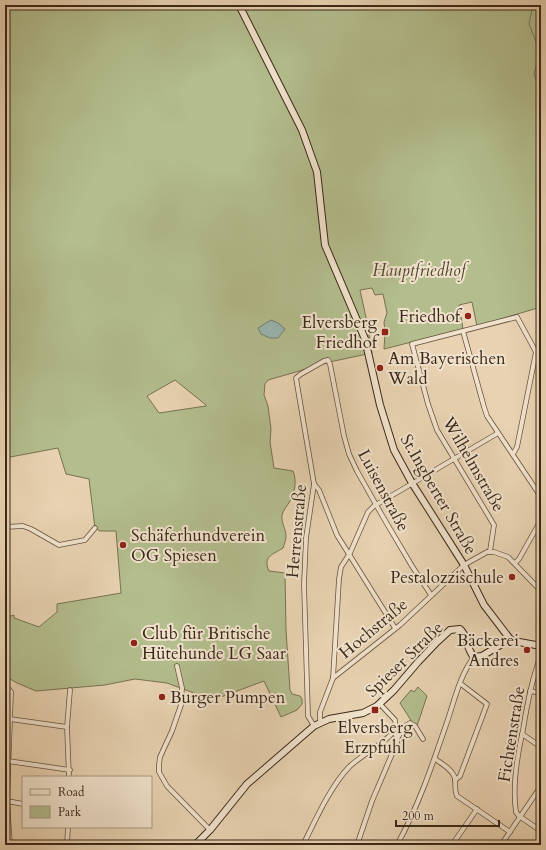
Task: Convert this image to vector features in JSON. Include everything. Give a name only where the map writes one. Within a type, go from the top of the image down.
[{"type":"main road","name":"St.Ingberter Straße","points":[[239,5],[302,130],[317,172],[325,245],[362,328],[378,400],[389,437],[399,460],[412,483],[464,564],[484,605],[510,639]]},
{"type":"main road","name":"Spieser Straße","points":[[198,844],[247,784],[314,726],[329,719],[363,713],[380,704],[426,653],[450,630],[460,629],[462,631],[469,651],[474,657]]},
{"type":"main road","points":[[474,657],[478,658],[482,656],[510,639],[541,646]]},
{"type":"street","points":[[541,354],[536,352],[517,317],[463,331],[484,407],[498,433],[541,497]]},
{"type":"street","name":"Wilhelmstraße","points":[[463,331],[412,344],[432,419],[437,430],[494,525],[490,551]]},
{"type":"street","points":[[513,454],[517,447],[536,352]]},
{"type":"street","name":"Herrenstraße","points":[[314,726],[308,716],[304,584],[306,538],[314,484],[296,378],[324,361],[328,360],[330,364]]},
{"type":"street","name":"Luisenstraße","points":[[330,364],[349,454],[376,505],[412,566],[432,596]]},
{"type":"street","points":[[320,722],[320,712],[333,678],[341,567],[350,553],[368,512],[376,505],[412,483],[498,433]]},
{"type":"street","points":[[314,484],[319,490],[338,535],[395,628]]},
{"type":"street","points":[[515,563],[519,559],[541,520]]},
{"type":"street","points":[[5,527],[23,526],[59,545],[85,540],[95,528]]},
{"type":"street","points":[[490,551],[505,556],[515,563],[541,591]]},
{"type":"street","name":"Hochstraße","points":[[333,678],[400,625],[464,564],[490,551]]},
{"type":"street","name":"Fichtenstraße","points":[[520,816],[516,811],[515,786],[517,758],[530,690],[541,655]]},
{"type":"street","points":[[397,845],[410,823],[435,759],[467,667],[474,657]]},
{"type":"street","points":[[177,666],[182,688],[181,705],[172,731],[160,757],[159,772],[167,786],[210,830]]},
{"type":"street","points":[[455,780],[460,776],[487,704],[461,684]]},
{"type":"street","points":[[5,685],[11,692],[6,802],[8,844]]},
{"type":"street","points":[[69,776],[67,727],[70,690]]},
{"type":"street","points":[[530,690],[541,693]]},
{"type":"street","points":[[302,845],[331,792],[345,772],[353,763],[394,731],[397,724],[395,720],[380,704]]},
{"type":"street","points":[[10,719],[67,727]]},
{"type":"street","points":[[357,845],[372,801],[404,727],[410,723],[415,726],[423,739]]},
{"type":"street","points":[[394,731],[398,738]]},
{"type":"street","points":[[522,734],[541,747]]},
{"type":"street","points":[[435,759],[452,773],[455,780],[454,787],[457,796],[510,832]]},
{"type":"street","points":[[8,761],[70,770]]},
{"type":"street","points":[[501,845],[541,786]]},
{"type":"street","points":[[6,802],[22,804]]},
{"type":"street","points":[[452,845],[477,809]]},
{"type":"street","points":[[520,816],[541,831]]},
{"type":"street","points":[[68,828],[68,845]]},
{"type":"green space","name":"Hauptfriedhof","points":[[5,5],[237,5],[296,114],[242,5],[541,5],[541,307],[477,326],[472,302],[459,305],[463,329],[384,349],[384,322],[387,313],[383,294],[375,295],[372,288],[360,290],[372,353],[334,361],[268,380],[265,384],[264,395],[268,406],[271,429],[270,442],[274,468],[293,471],[295,478],[293,494],[282,515],[282,521],[286,533],[283,548],[270,556],[267,566],[269,571],[285,573],[286,630],[290,690],[292,694],[300,696],[302,699],[302,704],[297,710],[281,717],[264,681],[213,700],[167,683],[135,679],[105,685],[36,691],[5,676],[5,618],[14,615],[14,618],[39,627],[57,612],[57,604],[121,593],[116,531],[100,531],[95,528],[89,479],[66,474],[58,448],[5,458]],"holes":[[[175,380],[206,405],[159,413],[147,396]]]},
{"type":"green space","points":[[418,687],[427,696],[417,726],[412,722],[400,703],[411,690],[414,692]]},
{"type":"water","points":[[271,320],[278,323],[285,329],[278,338],[270,338],[261,334],[258,328]]},
{"type":"waterway","points":[[532,5],[529,24],[540,52],[534,74],[541,93]]},
{"type":"place","name":"Friedhof","points":[[468,316]]},
{"type":"place","name":"Elversberg Friedhof","points":[[385,332]]},
{"type":"place","name":"Am Bayerischen Wald","points":[[380,368]]},
{"type":"place","name":"Schäferhundverein OG Spiesen","points":[[123,545]]},
{"type":"place","name":"Pestalozzischule","points":[[512,577]]},
{"type":"place","name":"Club für Britische Hütehunde LG Saar","points":[[134,643]]},
{"type":"place","name":"Bäckerei Andres","points":[[527,650]]},
{"type":"place","name":"Burger Pumpen","points":[[162,697]]},
{"type":"place","name":"Elversberg Erzpfuhl","points":[[375,710]]}]
